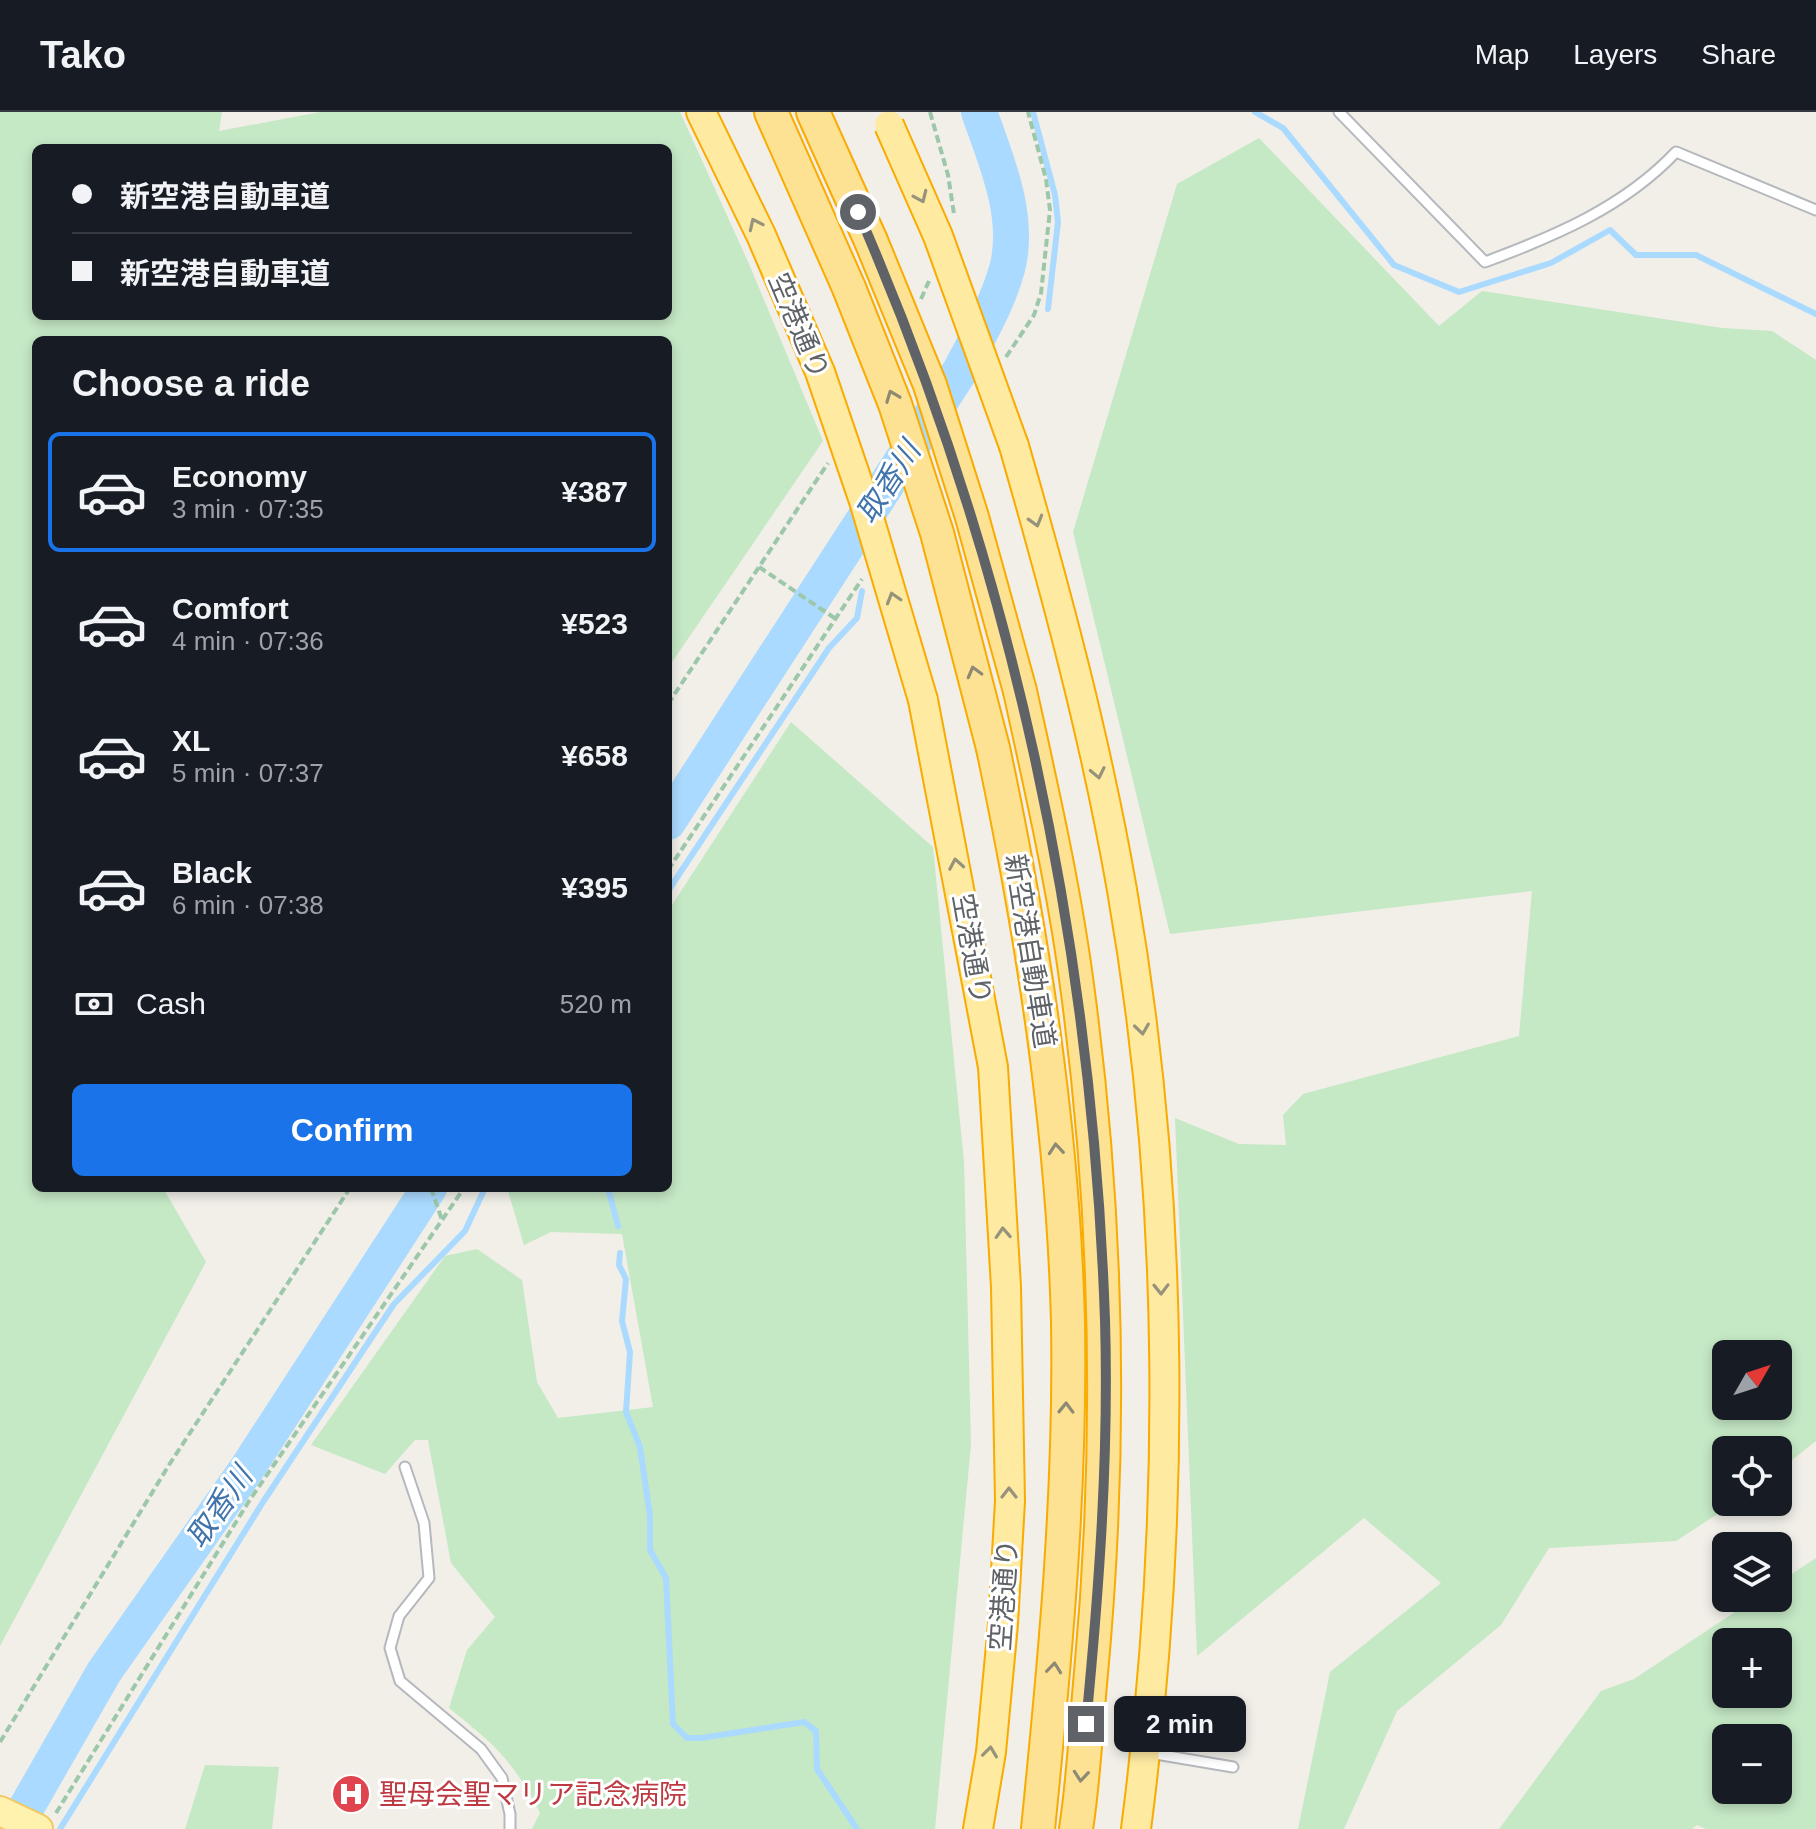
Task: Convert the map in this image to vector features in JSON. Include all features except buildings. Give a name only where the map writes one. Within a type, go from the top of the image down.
[{"type":"highway","name":"空港通り","points":[[701,112],[761,235],[820,372],[864,501],[923,700],[993,1067],[1006,1287],[1010,1501],[991,1752],[978,1829]]},
{"type":"highway","name":"新空港自動車道","points":[[771,112],[849,288],[895,404],[937,533],[993,748],[1018,867],[1039,998],[1057,1153],[1068,1323],[1057,1633],[1038,1829]]},
{"type":"highway","name":"新空港自動車道","points":[[813,112],[871,241],[930,385],[972,517],[1020,691],[1052,834],[1078,992],[1095,1150],[1105,1322],[1104,1493],[1076,1829]]},
{"type":"highway","points":[[886,119],[938,236],[1014,446],[1061,608],[1122,889],[1144,1040],[1161,1254],[1163,1480],[1146,1752],[1136,1829]]},
{"type":"main road","points":[[0,1811],[46,1822]]},
{"type":"lane","points":[[1339,112],[1485,262],[1552,237],[1647,183],[1676,152],[1816,210]]},
{"type":"lane","points":[[405,1467],[424,1523],[429,1578],[399,1616],[390,1648],[400,1681],[481,1749],[502,1778],[510,1829]]},
{"type":"lane","points":[[1146,1752],[1233,1767]]},
{"type":"path","points":[[999,369],[1034,315],[1041,293],[1050,210],[1046,179],[1028,112]]},
{"type":"path","points":[[672,698],[759,567],[768,570],[834,616]]},
{"type":"path","points":[[672,864],[834,616],[869,568]]},
{"type":"path","points":[[0,1742],[153,1491],[347,1192]]},
{"type":"path","points":[[433,1192],[442,1223]]},
{"type":"path","points":[[46,1822],[249,1501],[461,1192]]},
{"type":"green space","points":[[0,112],[222,112],[219,131],[320,112],[680,112],[749,264],[823,441],[672,662],[672,336],[32,336],[32,1192],[165,1192],[206,1262],[0,1646]]},
{"type":"green space","points":[[1259,138],[1439,326],[1482,291],[1722,328],[1772,331],[1816,360],[1816,1441],[1792,1460],[1792,1436],[1712,1436],[1712,1516],[1714,1516],[1676,1541],[1549,1548],[1501,1625],[1397,1711],[1344,1829],[1298,1829],[1330,1672],[1441,1583],[1364,1518],[1197,1656],[1175,1118],[1239,1144],[1286,1145],[1283,1115],[1303,1094],[1519,1036],[1532,891],[1170,934],[1073,532],[1177,184]]},
{"type":"green space","points":[[791,722],[933,847],[964,1162],[971,1444],[935,1829],[532,1829],[540,1813],[521,1779],[491,1744],[449,1708],[467,1650],[495,1617],[451,1563],[428,1440],[415,1440],[385,1474],[311,1445],[445,1256],[477,1249],[522,1280],[537,1382],[558,1418],[653,1407],[622,1234],[551,1232],[524,1245],[508,1192],[672,1192],[672,905]]},
{"type":"green space","points":[[1816,1558],[1816,1829],[1706,1829],[1697,1825],[1692,1829],[1499,1829],[1601,1691],[1634,1679],[1735,1612],[1792,1612],[1792,1574]]},
{"type":"green space","points":[[205,1765],[279,1767],[272,1829],[185,1829]]},
{"type":"waterway","name":"取香川","points":[[672,816],[960,371],[992,308],[1007,269],[1011,229],[1005,189],[979,112]]},
{"type":"waterway","points":[[1033,112],[1055,195],[1058,222],[1048,309]]},
{"type":"waterway","points":[[1255,112],[1283,128],[1394,265],[1459,292],[1551,263],[1610,230],[1636,255],[1696,255],[1816,314]]},
{"type":"waterway","points":[[672,885],[829,648],[857,618],[862,591]]},
{"type":"waterway","name":"取香川","points":[[14,1829],[104,1672],[248,1467],[426,1192]]},
{"type":"waterway","points":[[60,1829],[263,1502],[368,1343],[394,1304],[465,1231],[483,1192]]},
{"type":"waterway","points":[[609,1192],[618,1226]]},
{"type":"waterway","points":[[620,1253],[619,1265],[626,1279],[622,1321],[630,1352],[626,1412],[640,1447],[650,1516],[650,1550],[666,1578],[673,1724],[687,1738],[701,1738],[804,1722],[816,1731],[817,1769],[857,1829]]},
{"type":"place","name":"聖母会聖マリア記念病院","points":[[351,1794]]},
{"type":"route","points":[[858,212],[930,385],[972,517],[1020,691],[1052,834],[1078,992],[1095,1150],[1105,1322],[1104,1493],[1086,1724]]}]
